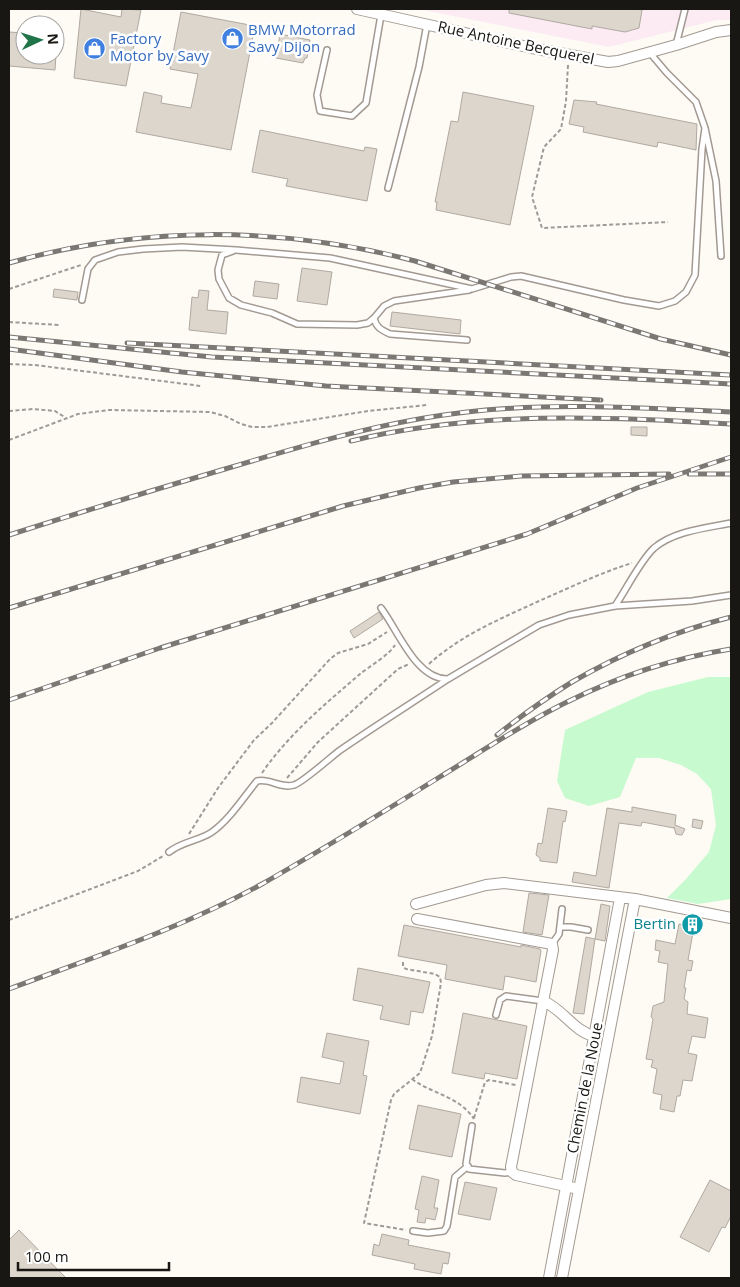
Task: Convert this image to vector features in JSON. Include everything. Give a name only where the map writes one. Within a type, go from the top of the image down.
[{"type":"street","name":"Rue Antoine Becquerel","points":[[357,9],[381,11],[427,24],[570,56],[608,62],[650,53],[716,32],[731,30]]},
{"type":"street","points":[[416,904],[486,885],[504,884],[635,899],[731,918]]},
{"type":"street","name":"Chemin de la Noue","points":[[549,1278],[620,898]]},
{"type":"street","name":"Chemin de la Noue","points":[[562,1278],[635,899]]},
{"type":"street","points":[[417,919],[552,944],[553,950],[511,1167],[512,1172],[516,1175],[579,1189]]},
{"type":"street","points":[[543,1002],[552,1005],[581,1031],[594,1036]]},
{"type":"lane","points":[[676,45],[685,9]]},
{"type":"lane","points":[[327,50],[317,95],[320,111],[352,116],[366,103],[381,11]]},
{"type":"lane","points":[[388,188],[427,24]]},
{"type":"lane","points":[[650,53],[696,102],[705,128],[716,181],[721,256]]},
{"type":"lane","points":[[236,250],[222,255],[218,270],[219,279],[229,298],[241,305],[272,313],[297,324],[357,325],[368,323],[384,306],[394,301],[472,289],[511,277],[521,276],[624,300],[659,306],[675,301],[686,292],[695,275],[702,148],[705,128]]},
{"type":"lane","points":[[82,300],[88,269],[95,260],[118,252],[143,249],[236,250],[330,258],[472,289]]},
{"type":"lane","points":[[374,318],[380,329],[390,334],[467,340]]},
{"type":"lane","points":[[615,606],[653,549],[676,536],[694,530],[731,523]]},
{"type":"lane","points":[[169,852],[180,844],[212,831],[229,815],[257,781],[272,781],[281,786],[295,785],[339,751],[448,679],[539,625],[569,615],[615,606],[665,604],[731,595]]},
{"type":"lane","points":[[381,608],[415,661],[439,679],[448,679]]},
{"type":"lane","points":[[552,944],[559,934],[562,909]]},
{"type":"lane","points":[[560,927],[588,930]]},
{"type":"lane","points":[[496,1015],[500,1000],[506,996],[543,1002]]},
{"type":"lane","points":[[472,1126],[466,1164],[469,1169],[512,1172]]},
{"type":"lane","points":[[413,1231],[428,1233],[444,1231],[455,1177],[468,1166]]},
{"type":"path","points":[[570,56],[561,130],[544,147],[532,197],[542,228],[668,222]]},
{"type":"path","points":[[9,289],[95,260]]},
{"type":"path","points":[[9,322],[60,325]]},
{"type":"path","points":[[9,364],[35,364],[201,386]]},
{"type":"path","points":[[9,440],[66,418],[91,411],[210,412],[252,427],[267,427],[368,411],[427,405]]},
{"type":"path","points":[[9,411],[55,410],[66,418]]},
{"type":"path","points":[[424,669],[450,646],[482,627],[596,577],[645,560]]},
{"type":"path","points":[[180,844],[192,829],[218,788],[254,740],[330,659],[338,653],[368,644],[385,633],[396,632],[395,645],[391,652],[365,670],[319,709],[282,748],[257,781]]},
{"type":"path","points":[[281,786],[318,742],[398,669],[415,661]]},
{"type":"path","points":[[9,920],[138,871],[169,852]]},
{"type":"path","points":[[403,962],[403,967],[406,969],[435,974],[440,977],[441,983],[432,1036],[420,1073],[394,1094],[391,1100],[364,1223],[413,1231]]},
{"type":"path","points":[[412,1079],[420,1085],[452,1098],[474,1118]]},
{"type":"path","points":[[472,1126],[485,1082],[489,1080],[526,1087]]},
{"type":"shaded area","points":[[418,9],[731,9],[731,20],[717,20],[609,47]]},
{"type":"green space","points":[[708,677],[731,677],[731,899],[698,904],[667,898],[709,852],[716,825],[711,789],[697,774],[681,765],[659,758],[636,758],[620,797],[589,806],[565,798],[557,781],[565,730],[648,692]]},
{"type":"building","points":[[81,9],[121,17],[122,9],[141,10],[126,86],[74,78]]},
{"type":"building","points":[[509,9],[642,10],[639,28],[625,32],[592,26],[592,29],[509,13]]},
{"type":"building","points":[[181,12],[255,26],[231,150],[136,132],[144,92],[162,96],[161,103],[191,108],[198,74],[170,69]]},
{"type":"building","points":[[9,32],[15,32],[15,65],[55,65],[55,70],[9,66]]},
{"type":"building","points":[[280,34],[310,40],[307,58],[305,58],[303,63],[276,58]]},
{"type":"building","points":[[463,92],[534,106],[510,225],[436,210],[437,202],[435,202],[451,121],[458,122]]},
{"type":"building","points":[[574,100],[597,102],[596,104],[697,124],[696,150],[658,142],[657,147],[583,132],[584,127],[569,124]]},
{"type":"building","points":[[260,130],[364,151],[365,147],[377,149],[367,201],[286,186],[288,179],[252,172]]},
{"type":"building","points":[[302,268],[332,272],[327,305],[297,301]]},
{"type":"building","points":[[255,281],[279,284],[277,299],[253,296]]},
{"type":"building","points":[[54,289],[78,292],[77,300],[53,297]]},
{"type":"building","points":[[199,290],[209,291],[207,310],[228,312],[226,334],[189,330],[192,297],[198,298]]},
{"type":"building","points":[[392,312],[461,320],[460,334],[390,326]]},
{"type":"building","points":[[631,427],[647,427],[647,436],[631,435]]},
{"type":"building","points":[[379,612],[383,619],[354,638],[350,631]]},
{"type":"building","points":[[632,807],[676,815],[675,825],[685,829],[682,835],[680,835],[676,834],[674,827],[642,822],[641,826],[619,823],[609,888],[572,882],[574,872],[596,876],[607,808],[632,812]]},
{"type":"building","points":[[548,808],[567,811],[565,822],[563,821],[557,863],[540,861],[540,858],[536,855],[538,843],[542,844]]},
{"type":"building","points":[[693,819],[703,821],[701,829],[692,827]]},
{"type":"building","points":[[529,893],[549,895],[542,935],[523,932]]},
{"type":"building","points":[[601,904],[610,906],[605,941],[595,939]]},
{"type":"building","points":[[679,924],[694,927],[688,960],[693,961],[691,971],[687,970],[684,988],[686,988],[684,999],[688,1002],[687,1014],[708,1018],[705,1038],[692,1036],[688,1053],[697,1055],[692,1081],[683,1080],[674,1112],[660,1109],[662,1095],[653,1093],[657,1069],[651,1067],[653,1060],[646,1059],[653,1019],[651,1017],[653,1006],[664,1002],[668,964],[658,962],[660,951],[655,950],[656,940],[675,944]]},
{"type":"building","points":[[404,925],[540,949],[536,982],[505,976],[503,990],[445,979],[447,965],[398,956]]},
{"type":"building","points":[[586,937],[595,939],[584,1014],[573,1013]]},
{"type":"building","points":[[358,968],[430,982],[423,1013],[411,1011],[409,1025],[380,1019],[383,1006],[353,1000]]},
{"type":"building","points":[[463,1013],[527,1026],[517,1079],[485,1073],[484,1079],[452,1073]]},
{"type":"building","points":[[327,1033],[369,1041],[363,1075],[367,1076],[360,1114],[297,1102],[301,1077],[340,1084],[344,1062],[322,1057]]},
{"type":"building","points":[[418,1105],[461,1114],[452,1157],[409,1149]]},
{"type":"building","points":[[422,1176],[439,1180],[434,1208],[438,1208],[435,1220],[426,1218],[425,1223],[417,1222],[419,1210],[415,1209]]},
{"type":"building","points":[[710,1180],[731,1191],[731,1216],[725,1228],[722,1227],[709,1252],[680,1237]]},
{"type":"building","points":[[465,1182],[497,1188],[490,1220],[458,1214]]},
{"type":"building","points":[[19,1230],[66,1278],[9,1278],[9,1240]]},
{"type":"building","points":[[382,1234],[409,1240],[408,1245],[450,1253],[448,1264],[443,1263],[441,1274],[414,1269],[415,1264],[372,1255],[374,1244],[379,1246]]},
{"type":"railway","points":[[9,263],[59,251],[161,236],[263,236],[314,241],[365,249],[415,261],[661,339],[731,355]]},
{"type":"railway","points":[[9,337],[212,357],[731,384]]},
{"type":"railway","points":[[127,343],[731,375]]},
{"type":"railway","points":[[9,349],[182,372],[326,386],[601,400]]},
{"type":"railway","points":[[9,535],[255,460],[406,421],[467,412],[533,407],[731,412]]},
{"type":"railway","points":[[351,441],[398,431],[493,420],[588,418],[731,424]]},
{"type":"railway","points":[[9,700],[160,648],[527,534],[637,488],[731,457]]},
{"type":"railway","points":[[9,608],[343,506],[419,488],[453,482],[521,476],[669,474]]},
{"type":"railway","points":[[689,474],[731,474]]},
{"type":"railway","points":[[497,735],[534,707],[591,671],[630,652],[670,636],[731,617]]},
{"type":"railway","points":[[9,989],[137,941],[232,900],[329,845],[518,729],[587,693],[647,669],[689,657],[731,649]]},
{"type":"place","name":"BMW Motorrad Savy Dijon","points":[[232,39]]},
{"type":"place","name":"Factory Motor by Savy","points":[[94,48]]},
{"type":"place","name":"Bertin","points":[[692,924]]}]
